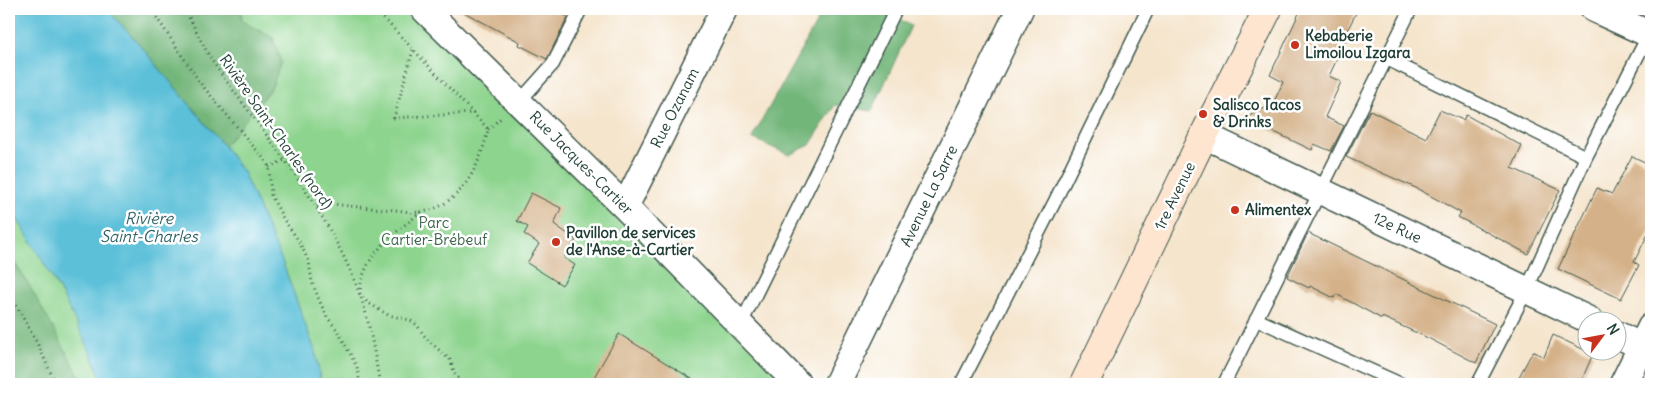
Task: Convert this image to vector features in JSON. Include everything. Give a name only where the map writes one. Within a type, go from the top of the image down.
[{"type":"street","name":"Rue Ozanam","points":[[625,207],[724,9]]},
{"type":"street","name":"Avenue La Sarre","points":[[838,384],[1020,9]]},
{"type":"street","name":"1re Avenue","points":[[1084,384],[1204,135],[1268,9]]},
{"type":"street","points":[[1594,9],[1650,35]]},
{"type":"street","name":"Rue Jacques-Cartier","points":[[436,13],[519,102],[625,207],[798,384]]},
{"type":"street","name":"12e Rue","points":[[1204,135],[1578,315]]},
{"type":"street","points":[[1623,384],[1648,342],[1628,337]]},
{"type":"lane","points":[[519,102],[553,64],[581,9]]},
{"type":"lane","points":[[740,326],[896,9]]},
{"type":"lane","points":[[961,384],[1054,202],[1148,9]]},
{"type":"lane","points":[[1224,384],[1411,9]]},
{"type":"lane","points":[[1478,384],[1527,290],[1586,158],[1650,35]]},
{"type":"lane","points":[[1387,59],[1586,158]]},
{"type":"lane","points":[[1256,319],[1401,384]]},
{"type":"path","points":[[151,9],[201,84],[264,159],[269,168],[271,195],[284,220],[299,241],[309,262],[312,282],[327,318],[338,331],[356,367],[360,384]]},
{"type":"path","name":"Rivière Saint-Charles (nord)","points":[[184,9],[216,67],[285,160],[316,207],[360,294],[373,343],[380,382]]},
{"type":"path","points":[[316,207],[323,204],[333,204],[421,212],[439,207],[453,197],[468,182],[485,146],[488,129],[375,9]]},
{"type":"path","points":[[413,49],[394,118],[473,113]]},
{"type":"path","points":[[269,168],[285,160]]},
{"type":"path","points":[[421,212],[396,232],[372,256],[360,281],[360,294],[367,302],[388,315],[410,320],[417,325],[426,338],[450,360],[454,374],[463,384]]},
{"type":"path","points":[[9,292],[38,345],[56,384]]},
{"type":"path","points":[[369,384],[380,382]]},
{"type":"green space","name":"Parc Cartier-Brébeuf","points":[[107,9],[424,9],[793,384],[321,384],[315,351],[282,261],[243,172],[224,146],[139,44]]},
{"type":"green space","points":[[107,9],[241,9],[242,21],[273,38],[281,62],[272,87],[224,146],[139,44]]},
{"type":"green space","points":[[824,9],[886,9],[886,11],[911,26],[872,111],[835,105],[810,145],[789,155],[752,138]]},
{"type":"green space","points":[[9,205],[48,270],[84,337],[103,384],[9,384]]},
{"type":"green space","points":[[9,254],[29,285],[84,384],[14,384],[9,372]]},
{"type":"water","name":"Rivière Saint-Charles","points":[[9,9],[107,9],[139,44],[224,146],[243,172],[282,261],[315,351],[321,384],[103,384],[93,357],[59,289],[9,205]]},
{"type":"building","points":[[458,9],[552,9],[568,17],[547,59],[519,45],[520,42]]},
{"type":"building","points":[[1301,9],[1358,9],[1329,76],[1341,82],[1325,117],[1344,126],[1331,151],[1314,144],[1312,150],[1245,118],[1273,104],[1283,82],[1270,75]]},
{"type":"building","points":[[1370,110],[1426,138],[1440,110],[1463,120],[1466,115],[1522,146],[1512,168],[1560,190],[1528,254],[1458,217],[1461,213],[1416,188],[1346,157]]},
{"type":"building","points":[[1632,156],[1651,165],[1651,228],[1634,262],[1639,265],[1621,299],[1558,269],[1597,188],[1612,194]]},
{"type":"building","name":"Pavillon de services de l'Anse-à-Cartier","points":[[531,193],[561,208],[554,224],[576,240],[564,258],[575,265],[562,285],[527,263],[539,244],[524,234],[528,227],[517,221]]},
{"type":"building","points":[[1308,233],[1495,324],[1476,363],[1430,339],[1382,317],[1382,319],[1336,294],[1334,298],[1287,277]]},
{"type":"building","points":[[619,334],[700,384],[590,384]]},
{"type":"building","points":[[1553,335],[1578,347],[1578,360],[1590,360],[1580,384],[1515,384],[1533,351],[1544,357]]},
{"type":"place","name":"Kebaberie Limoilou Izgara","points":[[1295,45]]},
{"type":"place","name":"Salisco Tacos & Drinks","points":[[1203,114]]},
{"type":"place","name":"Alimentex","points":[[1235,210]]},
{"type":"place","name":"Pavillon de services de l'Anse-à-Cartier","points":[[556,242]]}]
